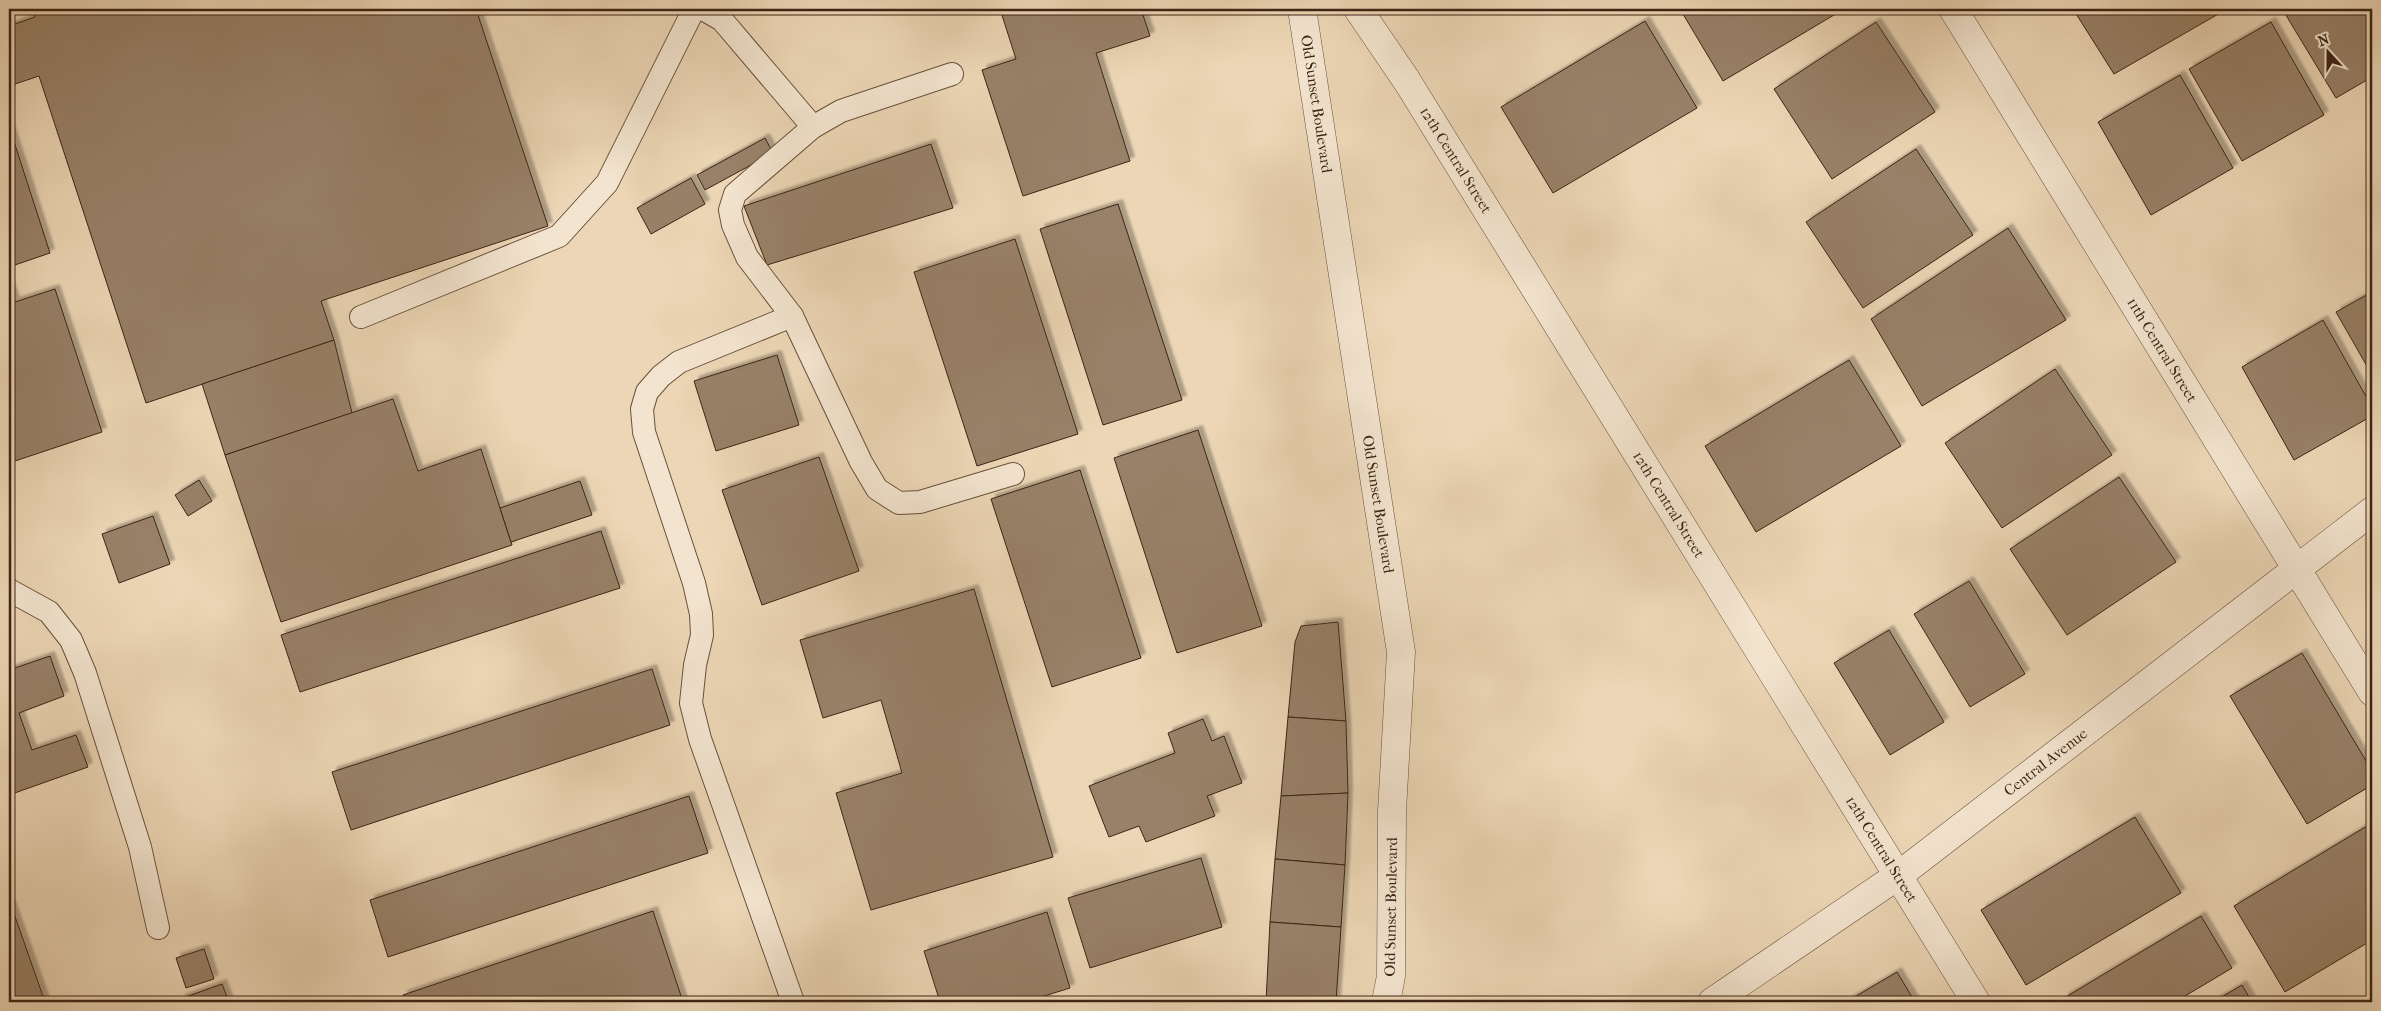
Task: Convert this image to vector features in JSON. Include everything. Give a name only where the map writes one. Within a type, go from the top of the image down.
[{"type":"street","name":"Old Sunset Boulevard","points":[[1302,9],[1401,652],[1392,811],[1391,976],[1386,1002]]},
{"type":"street","name":"12th Central Street","points":[[1358,9],[1412,89],[1976,1002]]},
{"type":"street","name":"11th Central Street","points":[[1953,9],[2372,692]]},
{"type":"street","name":"Central Avenue","points":[[1712,1002],[1899,875],[2372,511]]},
{"type":"lane","points":[[361,317],[559,236],[607,183],[694,9]]},
{"type":"lane","points":[[703,9],[722,20],[813,127]]},
{"type":"lane","points":[[952,74],[842,111],[813,127],[735,194],[730,210],[733,225],[747,257],[792,316],[861,462],[877,489],[899,504],[920,502],[1013,474]]},
{"type":"lane","points":[[792,316],[679,362],[661,376],[648,392],[642,409],[644,432],[694,583],[700,614],[702,635],[691,703],[700,738],[792,1002]]},
{"type":"lane","points":[[9,590],[49,612],[71,640],[85,673],[140,847],[158,928]]},
{"type":"building","points":[[32,9],[476,9],[548,226],[321,301],[334,340],[146,403],[39,76],[9,86],[9,26],[35,17]]},
{"type":"building","points":[[1000,9],[1111,9],[1113,14],[1129,9],[1141,9],[1150,36],[1096,53],[1130,161],[1023,196],[982,70],[1016,59]]},
{"type":"building","points":[[1680,9],[1844,9],[1723,81]]},
{"type":"building","points":[[2073,9],[2227,9],[2114,74]]},
{"type":"building","points":[[2290,9],[2372,9],[2372,77],[2336,98],[2284,12]]},
{"type":"building","points":[[1645,21],[1697,108],[1553,193],[1501,107]]},
{"type":"building","points":[[1876,22],[1935,112],[1832,179],[1774,89]]},
{"type":"building","points":[[2271,22],[2324,115],[2242,161],[2189,69]]},
{"type":"building","points":[[2180,75],[2233,168],[2151,215],[2098,122]]},
{"type":"building","points":[[9,126],[50,253],[9,267]]},
{"type":"building","points":[[765,138],[773,153],[705,190],[697,175]]},
{"type":"building","points":[[931,144],[953,208],[767,265],[744,206]]},
{"type":"building","points":[[1916,149],[1973,235],[1863,308],[1806,222]]},
{"type":"building","points":[[691,178],[705,204],[651,234],[637,208]]},
{"type":"building","points":[[1118,204],[1182,400],[1103,425],[1040,229]]},
{"type":"building","points":[[2008,228],[2066,320],[1922,406],[1871,319]]},
{"type":"building","points":[[1015,239],[1078,434],[977,466],[914,272]]},
{"type":"building","points":[[9,284],[15,302],[55,289],[102,432],[9,463]]},
{"type":"building","points":[[2372,292],[2372,375],[2336,312]]},
{"type":"building","points":[[2323,320],[2372,407],[2372,416],[2294,460],[2242,367]]},
{"type":"building","points":[[334,340],[352,413],[225,455],[202,384]]},
{"type":"building","points":[[777,355],[799,425],[716,451],[694,381]]},
{"type":"building","points":[[1849,360],[1901,446],[1756,532],[1705,446]]},
{"type":"building","points":[[2055,369],[2112,455],[2002,528],[1945,443]]},
{"type":"building","points":[[393,399],[418,471],[481,449],[512,545],[281,622],[225,455]]},
{"type":"building","points":[[1198,430],[1262,626],[1177,653],[1114,458]]},
{"type":"building","points":[[819,457],[859,571],[762,605],[722,490]]},
{"type":"building","points":[[1080,470],[1141,658],[1052,687],[991,499]]},
{"type":"building","points":[[2119,477],[2176,562],[2067,635],[2010,549]]},
{"type":"building","points":[[199,480],[212,501],[188,516],[175,495]]},
{"type":"building","points":[[580,481],[592,515],[511,542],[500,508]]},
{"type":"building","points":[[153,516],[170,564],[119,583],[102,534]]},
{"type":"building","points":[[601,531],[620,588],[300,692],[281,635]]},
{"type":"building","points":[[1969,581],[2025,674],[1970,707],[1914,614]]},
{"type":"building","points":[[974,589],[1053,857],[871,910],[836,793],[902,773],[881,700],[823,718],[800,640]]},
{"type":"building","points":[[1338,622],[1346,721],[1288,717],[1295,642],[1301,626]]},
{"type":"building","points":[[1889,630],[1944,722],[1890,755],[1834,663]]},
{"type":"building","points":[[2302,653],[2372,771],[2372,785],[2307,824],[2230,696]]},
{"type":"building","points":[[50,656],[64,696],[19,713],[32,750],[76,735],[88,767],[9,795],[9,670]]},
{"type":"building","points":[[652,669],[670,725],[351,830],[332,772]]},
{"type":"building","points":[[1288,717],[1346,721],[1348,793],[1281,796]]},
{"type":"building","points":[[1203,719],[1212,741],[1224,736],[1242,783],[1207,796],[1215,816],[1146,842],[1139,826],[1109,837],[1089,786],[1175,753],[1168,733]]},
{"type":"building","points":[[1348,793],[1345,865],[1275,859],[1281,796]]},
{"type":"building","points":[[689,796],[708,853],[388,957],[370,900]]},
{"type":"building","points":[[2135,817],[2181,893],[2026,985],[1981,910]]},
{"type":"building","points":[[2372,823],[2372,940],[2285,992],[2234,906]]},
{"type":"building","points":[[1201,858],[1222,927],[1090,968],[1068,898]]},
{"type":"building","points":[[1275,859],[1345,865],[1341,927],[1270,922]]},
{"type":"building","points":[[11,905],[45,1002],[9,1002],[9,906]]},
{"type":"building","points":[[653,911],[683,1002],[405,1002],[403,995]]},
{"type":"building","points":[[1047,912],[1070,988],[1025,1002],[940,1002],[924,951]]},
{"type":"building","points":[[2201,916],[2232,968],[2175,1002],[2066,1002],[2064,998]]},
{"type":"building","points":[[1270,922],[1341,927],[1336,1002],[1266,1002]]},
{"type":"building","points":[[204,949],[214,979],[186,988],[176,958]]},
{"type":"building","points":[[1897,972],[1915,1002],[1846,1002]]},
{"type":"building","points":[[222,984],[229,1002],[182,1002],[180,999]]},
{"type":"building","points":[[2242,985],[2252,1002],[2213,1002]]}]
